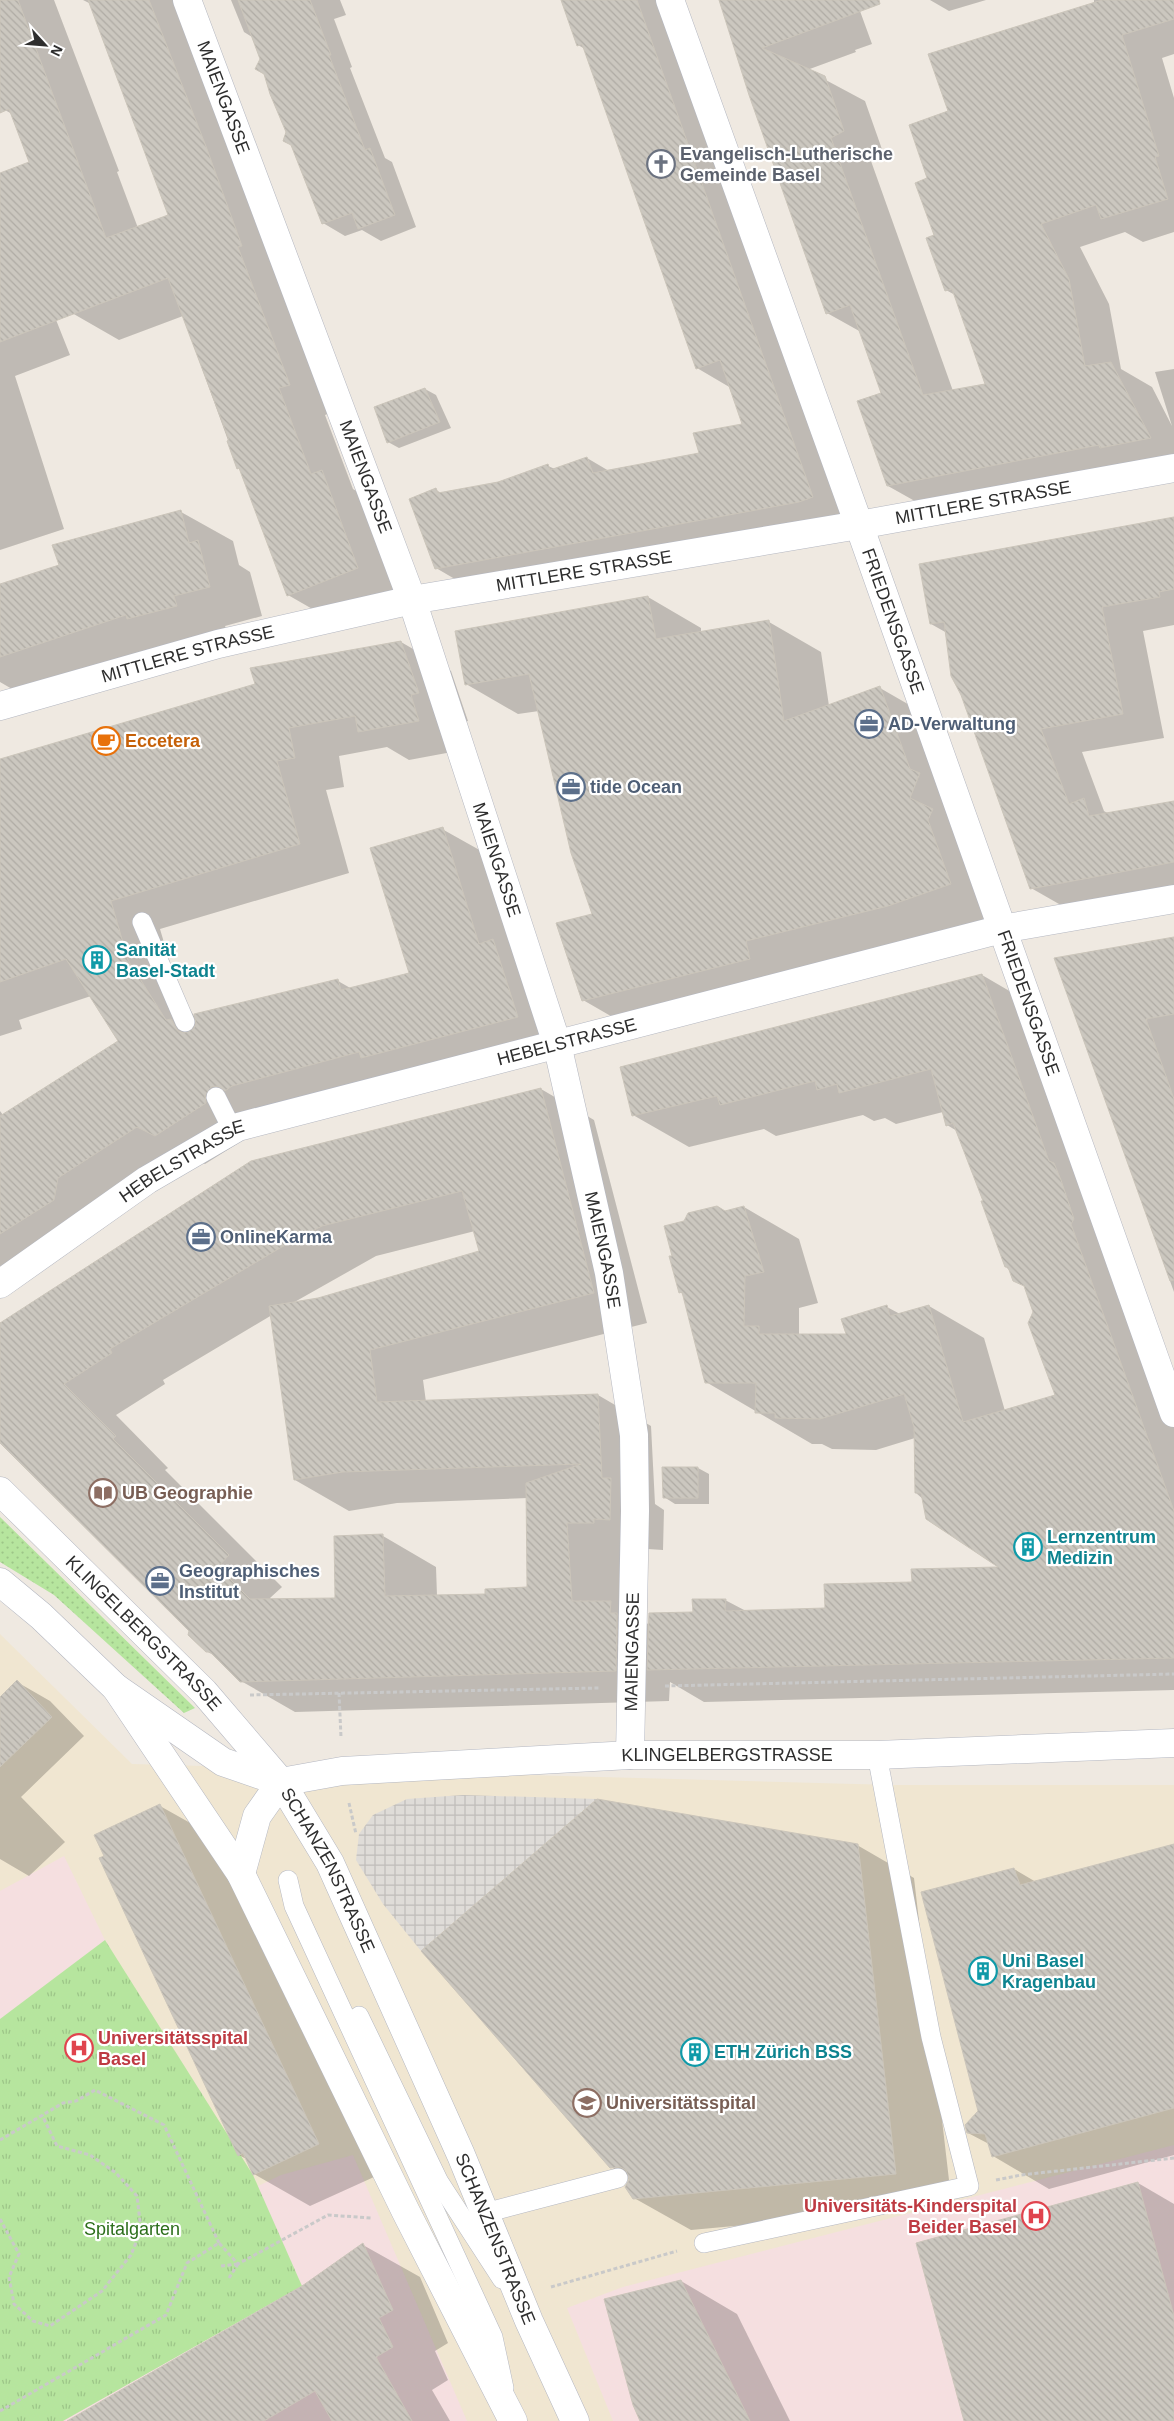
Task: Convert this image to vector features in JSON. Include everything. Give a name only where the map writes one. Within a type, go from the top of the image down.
[{"type":"street","name":"MAIENGASSE","points":[[187,0],[412,600],[557,1044],[609,1273],[634,1434],[635,1511],[630,1755]]},
{"type":"street","name":"FRIEDENSGASSE","points":[[670,0],[859,525],[1174,1413]]},
{"type":"street","name":"MITTLERE STRASSE","points":[[0,706],[218,644],[412,600],[859,525],[1174,468]]},
{"type":"street","name":"HEBELSTRASSE","points":[[0,1284],[147,1180],[238,1127],[1002,929],[1174,899]]},
{"type":"street","name":"KLINGELBERGSTRASSE","points":[[0,1491],[204,1692],[281,1782]]},
{"type":"street","name":"KLINGELBERGSTRASSE","points":[[0,1582],[41,1616],[116,1688],[223,1762],[281,1782],[342,1771],[630,1755],[877,1755],[1174,1743]]},
{"type":"street","name":"KLINGELBERGSTRASSE","points":[[116,1688],[241,1874]]},
{"type":"street","name":"SCHANZENSTRASSE","points":[[241,1874],[257,1816],[281,1782],[330,1863],[461,2155],[529,2321],[575,2421]]},
{"type":"street","points":[[241,1874],[406,2212],[511,2417]]},
{"type":"lane","points":[[142,922],[186,1022]]},
{"type":"lane","points":[[216,1097],[232,1131]]},
{"type":"lane","points":[[704,2244],[969,2186],[931,2037],[877,1755]]},
{"type":"lane","points":[[511,2417],[493,2337],[294,1906],[288,1880],[303,1898],[439,2182],[529,2321]]},
{"type":"lane","points":[[485,2213],[618,2178]]},
{"type":"path","points":[[0,2140],[63,2103],[76,2101],[95,2090],[164,2125],[219,2243],[238,2264]]},
{"type":"path","points":[[0,2219],[19,2254],[9,2277],[14,2304],[33,2321],[50,2326],[102,2291],[131,2255],[141,2230],[137,2196],[116,2173],[90,2155],[57,2146],[42,2116]]},
{"type":"path","points":[[1021,2175],[1174,2158]]},
{"type":"path","points":[[221,2266],[238,2264],[328,2215],[375,2218],[406,2212]]},
{"type":"path","points":[[0,2411],[166,2315],[187,2263],[219,2243]]},
{"type":"path","points":[[580,2277],[704,2244]]},
{"type":"path","points":[[229,2278],[238,2264]]},
{"type":"shaded area","name":"Universitätsspital","points":[[0,1634],[132,1764],[893,1785],[1174,1785],[1174,2421],[0,2421]]},
{"type":"shaded area","points":[[463,1795],[597,1799],[421,1951],[383,1904],[356,1860],[359,1834],[373,1815],[407,1799]]},
{"type":"shaded area","name":"Spitalgarten","points":[[64,1856],[231,2199],[281,2175],[353,2155],[467,2421],[0,2421],[0,1891]]},
{"type":"shaded area","name":"Universitäts-Kinderspital Beider Basel","points":[[1174,2145],[1174,2421],[613,2421],[567,2308],[623,2287]]},
{"type":"green space","points":[[0,1517],[195,1708],[184,1713],[54,1595],[0,1562]]},
{"type":"green space","name":"Spitalgarten","points":[[105,1940],[253,2175],[302,2286],[63,2421],[0,2421],[0,2019]]},
{"type":"building","points":[[0,0],[18,0],[106,238],[168,215],[88,0],[149,0],[207,149],[242,246],[238,247],[290,385],[279,388],[311,474],[322,470],[358,568],[287,596],[239,468],[237,469],[227,441],[229,440],[168,278],[0,342],[0,173],[29,162],[9,109],[0,113]]},
{"type":"building","points":[[238,0],[310,0],[365,150],[370,148],[395,215],[358,229],[352,213],[322,224],[291,145],[283,141],[286,132],[264,74],[255,69],[260,59]]},
{"type":"building","points":[[561,0],[637,0],[813,497],[799,502],[435,569],[409,499],[436,488],[438,493],[498,482],[548,464],[550,470],[587,457],[593,473],[699,453],[693,433],[742,424],[720,360],[696,369],[582,44],[577,46]]},
{"type":"building","points":[[719,0],[879,0],[880,4],[762,48],[825,76],[844,131],[831,138],[923,395],[985,384],[952,289],[945,291],[926,238],[934,235],[915,183],[927,178],[909,125],[948,111],[928,54],[1102,0],[1174,0],[1174,19],[1122,35],[1159,156],[1155,157],[1168,199],[1101,219],[1096,205],[1041,224],[1069,279],[1085,366],[1111,362],[1151,438],[1100,448],[1099,445],[887,486],[857,401],[881,393],[850,305],[826,314],[749,95]]},
{"type":"building","points":[[425,388],[440,422],[387,443],[374,407]]},
{"type":"building","points":[[181,510],[189,543],[198,540],[210,587],[174,596],[177,606],[127,619],[126,615],[0,657],[0,584],[59,565],[52,545]]},
{"type":"building","points":[[1174,517],[1174,589],[1159,592],[1160,597],[1102,607],[1123,714],[1041,729],[1069,804],[1084,798],[1089,816],[1174,801],[1174,862],[1030,889],[961,695],[951,676],[944,622],[930,624],[919,564]]},
{"type":"building","points":[[648,596],[656,639],[769,620],[784,721],[880,686],[910,769],[920,773],[910,798],[933,809],[928,820],[951,884],[888,906],[746,941],[750,959],[582,1001],[556,923],[592,914],[571,853],[529,674],[465,685],[455,631]]},
{"type":"building","points":[[401,641],[419,693],[411,695],[419,721],[358,732],[355,716],[289,728],[295,758],[277,761],[300,844],[111,901],[128,960],[166,1020],[171,1019],[178,1031],[184,1033],[194,1028],[196,1023],[194,1014],[338,979],[341,990],[409,973],[370,848],[443,827],[479,944],[493,939],[518,1017],[361,1058],[359,1052],[232,1086],[225,1091],[217,1086],[211,1087],[205,1096],[206,1103],[155,1136],[137,1127],[58,1178],[54,1200],[0,1234],[0,1116],[118,1041],[66,959],[0,982],[0,759],[255,684],[250,668]]},
{"type":"building","points":[[1174,937],[1174,1014],[1146,1019],[1174,1099],[1174,1280],[1170,1281],[1054,958]]},
{"type":"building","points":[[982,974],[1049,1161],[1054,1163],[1061,1180],[1074,1219],[1071,1224],[1174,1511],[1174,1658],[647,1670],[649,1613],[693,1612],[692,1599],[726,1599],[725,1611],[825,1608],[824,1584],[912,1582],[911,1569],[998,1567],[926,1519],[921,1493],[915,1493],[914,1427],[904,1394],[820,1419],[775,1418],[775,1413],[755,1413],[756,1383],[705,1383],[682,1292],[679,1293],[669,1256],[672,1256],[664,1226],[684,1221],[688,1213],[717,1206],[725,1211],[744,1206],[764,1272],[745,1276],[744,1326],[759,1326],[759,1334],[846,1334],[841,1319],[887,1305],[890,1316],[929,1305],[963,1422],[1055,1395],[1028,1323],[1033,1312],[1024,1286],[1013,1281],[1008,1267],[1005,1267],[981,1201],[983,1201],[953,1123],[946,1126],[931,1069],[839,1093],[837,1084],[817,1090],[815,1081],[720,1105],[717,1096],[632,1116],[620,1067]]},
{"type":"building","points":[[541,1088],[594,1293],[370,1350],[377,1402],[598,1394],[602,1478],[611,1478],[610,1520],[594,1519],[594,1523],[567,1523],[572,1601],[611,1601],[610,1613],[617,1613],[616,1671],[240,1682],[210,1652],[206,1652],[188,1635],[189,1631],[0,1443],[0,1323],[251,1161]],"holes":[[[462,1191],[479,1251],[318,1298],[269,1306],[294,1480],[343,1472],[581,1464],[526,1483],[527,1587],[485,1589],[485,1594],[385,1596],[383,1534],[334,1536],[335,1598],[250,1599],[218,1567],[229,1555],[113,1439],[116,1436],[64,1384],[112,1353],[110,1349],[280,1248],[322,1226]]]},
{"type":"building","points":[[662,1467],[698,1467],[698,1498],[663,1498]]},
{"type":"building","points":[[17,1680],[52,1717],[0,1767],[0,1697]]},
{"type":"building","name":"ETH Zürich BSS","points":[[597,1799],[858,1844],[896,2174],[633,2199],[625,2187],[629,2180],[626,2170],[620,2167],[610,2168],[421,1951]]},
{"type":"building","points":[[160,1804],[319,2144],[253,2175],[243,2153],[238,2156],[99,1858],[104,1856],[94,1835]]},
{"type":"building","points":[[1174,1844],[1174,2108],[992,2157],[985,2134],[967,2133],[965,2125],[978,2111],[921,1892],[1014,1868],[1020,1885]]},
{"type":"building","points":[[1138,2182],[1174,2316],[1174,2421],[964,2421],[916,2243]]},
{"type":"building","points":[[363,2243],[393,2310],[379,2318],[393,2347],[376,2357],[412,2421],[332,2421],[315,2391],[264,2421],[67,2421],[302,2286]]},
{"type":"building","points":[[681,2280],[750,2421],[640,2421],[633,2405],[604,2299]]},
{"type":"place","name":"Evangelisch-Lutherische Gemeinde Basel","points":[[661,164]]},
{"type":"place","name":"AD-Verwaltung","points":[[869,724]]},
{"type":"place","name":"Eccetera","points":[[106,741]]},
{"type":"place","name":"tide Ocean","points":[[571,787]]},
{"type":"place","name":"Sanität Basel-Stadt","points":[[97,960]]},
{"type":"place","name":"OnlineKarma","points":[[201,1237]]},
{"type":"place","name":"UB Geographie","points":[[103,1493]]},
{"type":"place","name":"Lernzentrum Medizin","points":[[1028,1547]]},
{"type":"place","name":"Geographisches Institut","points":[[160,1581]]},
{"type":"place","name":"Uni Basel Kragenbau","points":[[983,1971]]},
{"type":"place","name":"Universitätsspital Basel","points":[[79,2048]]},
{"type":"place","name":"ETH Zürich BSS","points":[[695,2052]]},
{"type":"place","name":"Universitätsspital","points":[[587,2103]]},
{"type":"place","name":"Universitäts-Kinderspital Beider Basel","points":[[1036,2216]]}]
